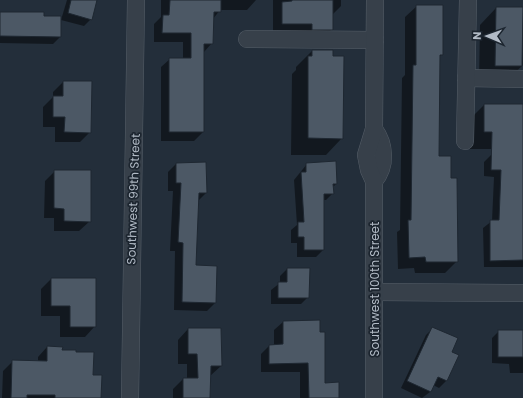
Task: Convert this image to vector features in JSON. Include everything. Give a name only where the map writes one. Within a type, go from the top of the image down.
[{"type":"street","name":"Southwest 99th Street","points":[[130,398],[136,0]]},
{"type":"street","name":"Southwest 100th Street","points":[[374,398],[374,181],[369,170],[366,155],[374,129],[375,0]]},
{"type":"street","points":[[465,141],[468,0]]},
{"type":"street","points":[[247,38],[375,40]]},
{"type":"street","points":[[466,78],[523,79]]},
{"type":"street","points":[[375,292],[523,293]]},
{"type":"building","points":[[71,0],[97,0],[92,20],[68,13]]},
{"type":"building","points":[[170,0],[221,0],[221,12],[214,12],[213,44],[204,44],[204,132],[169,132],[169,58],[191,58],[191,33],[162,33],[163,15],[169,15]]},
{"type":"building","points":[[292,0],[333,0],[333,30],[312,30],[312,24],[282,24],[282,2]]},
{"type":"building","points":[[416,5],[443,5],[443,55],[440,55],[439,156],[451,156],[451,178],[457,178],[458,262],[426,262],[425,257],[409,258],[408,220],[411,220],[413,65],[416,65]]},
{"type":"building","points":[[496,7],[523,7],[522,66],[495,66]]},
{"type":"building","points":[[0,12],[44,12],[44,16],[61,16],[61,37],[0,36]]},
{"type":"building","points":[[312,50],[333,50],[333,56],[344,56],[343,139],[308,138],[308,56],[312,56]]},
{"type":"building","points":[[63,81],[92,81],[91,133],[64,132],[65,117],[53,117],[53,96],[63,96]]},
{"type":"building","points":[[484,104],[523,104],[523,260],[490,261],[490,220],[499,220],[501,170],[491,170],[492,132],[484,132]]},
{"type":"building","points":[[336,161],[337,184],[333,184],[334,194],[324,194],[324,250],[304,250],[304,237],[298,237],[298,222],[304,222],[301,172],[306,172],[306,163]]},
{"type":"building","points":[[206,162],[207,193],[199,193],[196,265],[217,266],[216,303],[182,302],[183,243],[178,242],[181,183],[176,183],[176,163]]},
{"type":"building","points":[[54,170],[91,170],[91,222],[64,221],[64,209],[54,208]]},
{"type":"building","points":[[287,268],[310,268],[309,298],[278,298],[278,282],[287,282]]},
{"type":"building","points":[[51,278],[96,278],[96,327],[70,327],[70,306],[51,306]]},
{"type":"building","points":[[320,320],[320,332],[325,332],[325,383],[339,382],[339,398],[309,398],[308,363],[269,364],[269,345],[283,344],[283,321]]},
{"type":"building","points":[[432,327],[458,338],[452,352],[459,355],[447,381],[438,377],[431,392],[407,381]]},
{"type":"building","points":[[188,328],[221,328],[222,366],[211,366],[210,398],[183,398],[183,378],[198,378],[197,354],[188,354]]},
{"type":"building","points":[[498,330],[523,330],[523,357],[498,357]]},
{"type":"building","points":[[47,346],[63,347],[62,350],[76,350],[76,352],[94,352],[93,375],[102,375],[101,398],[55,398],[55,395],[27,395],[27,398],[11,398],[12,360],[47,361]]}]
